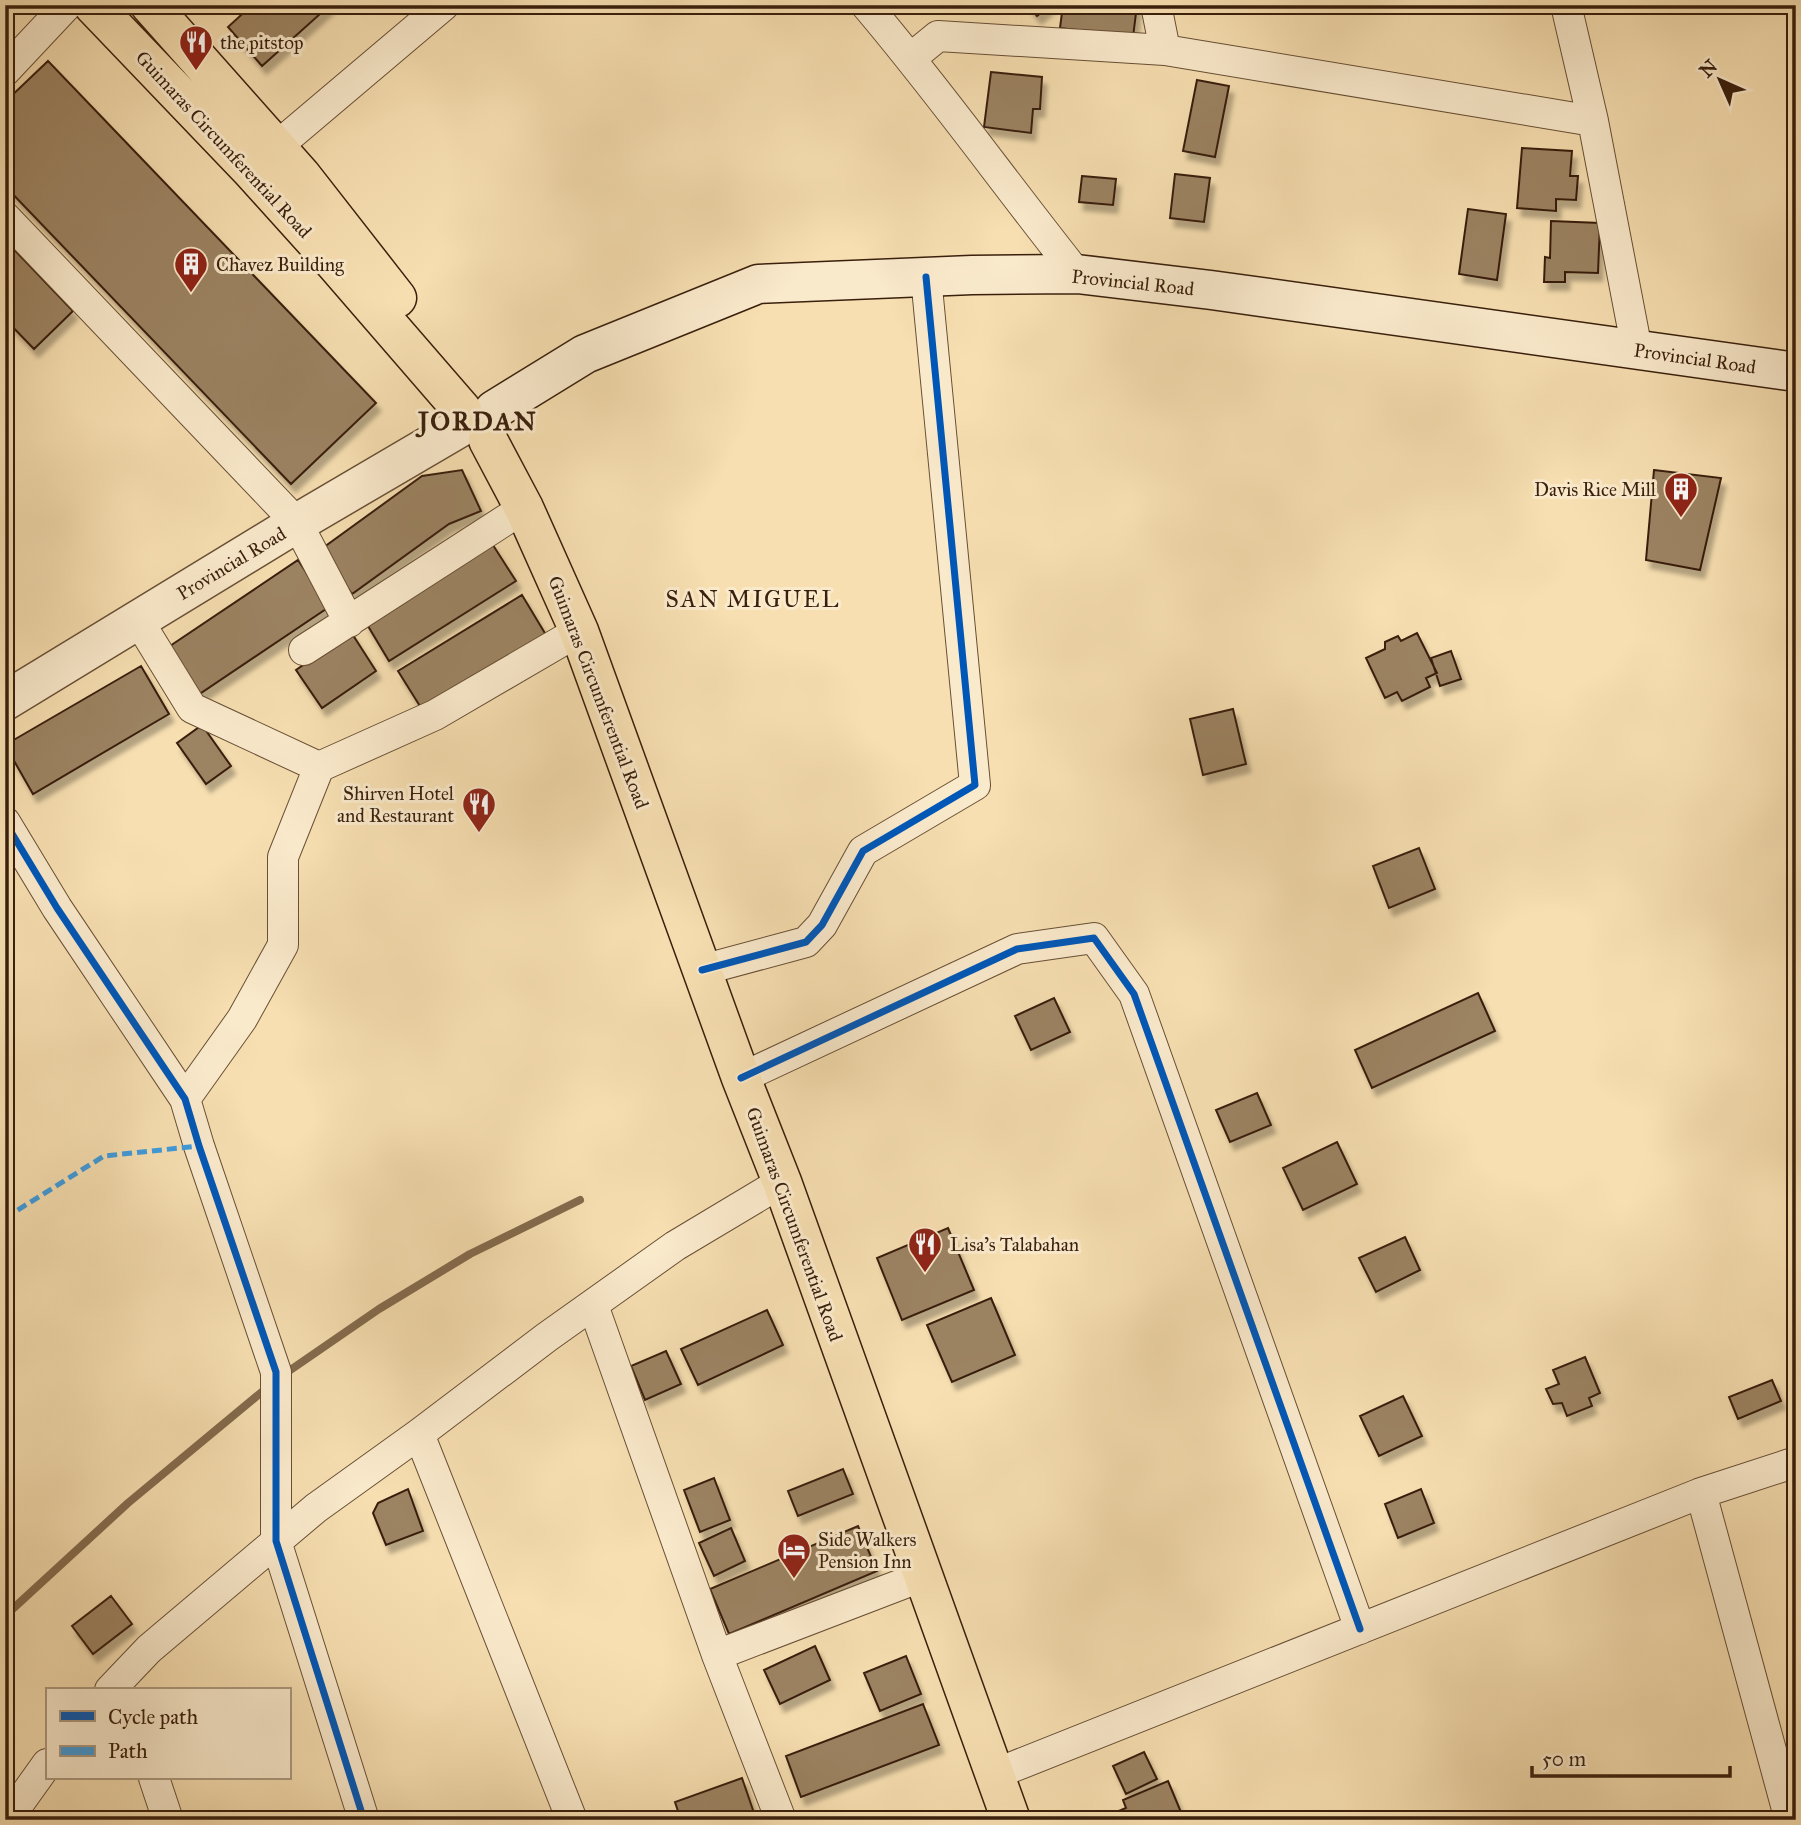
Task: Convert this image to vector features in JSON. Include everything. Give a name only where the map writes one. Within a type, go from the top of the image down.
[{"type":"main road","name":"Guimaras Circumferential Road","points":[[93,5],[250,169],[476,418]]},
{"type":"main road","name":"Guimaras Circumferential Road","points":[[151,6],[301,175],[476,418],[524,508],[579,631],[741,1078],[782,1182],[1011,1820]]},
{"type":"main road","name":"Provincial Road","points":[[5,701],[297,523],[585,354],[758,285],[926,277],[1077,274],[1211,290],[1796,372]]},
{"type":"street","points":[[5,71],[67,5]]},
{"type":"street","points":[[275,148],[444,5]]},
{"type":"street","points":[[866,5],[911,58],[1077,274]]},
{"type":"street","points":[[1156,5],[1165,50]]},
{"type":"street","points":[[1566,5],[1593,121],[1637,350]]},
{"type":"street","points":[[911,58],[938,36],[1165,50],[1593,121]]},
{"type":"street","points":[[5,217],[297,523],[349,622]]},
{"type":"street","points":[[702,970],[806,942],[822,925],[863,851],[975,785],[926,277]]},
{"type":"street","points":[[304,650],[524,508]]},
{"type":"street","points":[[138,620],[192,708],[319,767]]},
{"type":"street","points":[[185,1099],[242,1018],[283,945],[283,857],[319,767],[435,715],[579,631]]},
{"type":"street","points":[[5,822],[57,908],[185,1099],[276,1372],[276,1541],[364,1820]]},
{"type":"street","points":[[741,1078],[1017,949],[1094,937],[1134,994],[1360,1629]]},
{"type":"street","points":[[118,1687],[149,1649],[316,1508],[675,1246],[782,1182]]},
{"type":"street","points":[[593,1305],[717,1654],[781,1820]]},
{"type":"street","points":[[419,1434],[572,1820]]},
{"type":"street","points":[[995,1774],[1701,1493],[1796,1462]]},
{"type":"street","points":[[1701,1493],[1790,1820]]},
{"type":"street","points":[[717,1654],[923,1576]]},
{"type":"street","points":[[6,1820],[46,1766]]},
{"type":"street","points":[[155,1780],[168,1820]]},
{"type":"building","points":[[252,5],[330,5],[262,66],[228,27]]},
{"type":"building","points":[[1028,5],[1050,5],[1037,16]]},
{"type":"building","points":[[1063,5],[1137,5],[1133,37],[1060,28]]},
{"type":"building","name":"Chavez Building","points":[[48,61],[376,403],[291,484],[5,186],[5,102]]},
{"type":"building","points":[[991,72],[1042,77],[1040,109],[1033,109],[1031,133],[984,127]]},
{"type":"building","points":[[1197,80],[1229,86],[1215,157],[1183,151]]},
{"type":"building","points":[[1522,148],[1572,151],[1570,176],[1578,176],[1576,200],[1556,199],[1556,211],[1517,208]]},
{"type":"building","points":[[1175,174],[1210,178],[1204,222],[1170,218]]},
{"type":"building","points":[[1082,176],[1116,179],[1113,205],[1079,202]]},
{"type":"building","points":[[1468,209],[1506,214],[1497,280],[1459,274]]},
{"type":"building","points":[[1551,221],[1600,223],[1598,273],[1565,272],[1565,282],[1544,282],[1545,257],[1550,258]]},
{"type":"building","points":[[5,240],[73,311],[34,349],[5,319]]},
{"type":"building","points":[[462,470],[481,511],[449,524],[352,594],[320,550],[422,476]]},
{"type":"building","name":"Davis Rice Mill","points":[[1654,470],[1721,478],[1700,570],[1646,560]]},
{"type":"building","points":[[491,542],[516,581],[389,661],[365,621]]},
{"type":"building","points":[[298,560],[329,607],[198,695],[167,648]]},
{"type":"building","points":[[522,595],[546,635],[423,711],[398,671]]},
{"type":"building","points":[[351,632],[376,671],[322,708],[296,670]]},
{"type":"building","points":[[1417,633],[1437,673],[1426,678],[1430,687],[1402,701],[1397,692],[1385,698],[1366,658],[1385,649],[1385,642],[1398,636],[1401,641]]},
{"type":"building","points":[[1451,651],[1461,679],[1440,686],[1431,658]]},
{"type":"building","points":[[141,666],[169,714],[33,794],[5,745]]},
{"type":"building","points":[[1233,709],[1246,764],[1203,775],[1190,719]]},
{"type":"building","points":[[202,725],[231,766],[206,784],[177,743]]},
{"type":"building","points":[[1419,848],[1435,889],[1389,908],[1373,866]]},
{"type":"building","points":[[1478,993],[1495,1031],[1372,1088],[1355,1050]]},
{"type":"building","points":[[1054,998],[1070,1032],[1031,1050],[1015,1016]]},
{"type":"building","points":[[1257,1093],[1271,1125],[1230,1142],[1216,1110]]},
{"type":"building","points":[[1337,1142],[1357,1184],[1303,1210],[1283,1168]]},
{"type":"building","name":"Lisa's Talabahan","points":[[948,1228],[974,1290],[902,1320],[877,1258]]},
{"type":"building","points":[[1405,1237],[1420,1270],[1376,1292],[1359,1258]]},
{"type":"building","points":[[991,1298],[1015,1355],[952,1382],[927,1325]]},
{"type":"building","points":[[767,1310],[783,1345],[698,1385],[681,1349]]},
{"type":"building","points":[[666,1351],[681,1384],[645,1400],[631,1366]]},
{"type":"building","points":[[1585,1357],[1600,1393],[1589,1398],[1592,1406],[1567,1416],[1562,1403],[1553,1404],[1546,1389],[1559,1384],[1553,1370]]},
{"type":"building","points":[[1772,1380],[1781,1401],[1738,1419],[1729,1397]]},
{"type":"building","points":[[1403,1396],[1422,1436],[1379,1456],[1360,1416]]},
{"type":"building","points":[[843,1469],[853,1494],[798,1516],[788,1491]]},
{"type":"building","points":[[714,1478],[730,1520],[700,1532],[684,1490]]},
{"type":"building","points":[[408,1489],[423,1531],[386,1545],[373,1513],[378,1503]]},
{"type":"building","points":[[1421,1489],[1434,1523],[1398,1538],[1385,1504]]},
{"type":"building","name":"Side Walkers Pension Inn","points":[[858,1526],[877,1571],[729,1634],[710,1589]]},
{"type":"building","points":[[731,1528],[745,1561],[714,1576],[699,1543]]},
{"type":"building","points":[[111,1596],[132,1624],[93,1654],[72,1626]]},
{"type":"building","points":[[815,1646],[830,1680],[780,1704],[764,1670]]},
{"type":"building","points":[[906,1656],[921,1694],[880,1711],[864,1673]]},
{"type":"building","points":[[923,1704],[939,1745],[801,1797],[786,1756]]},
{"type":"building","points":[[1144,1752],[1157,1779],[1126,1794],[1113,1766]]},
{"type":"building","points":[[742,1778],[755,1816],[746,1820],[681,1820],[675,1802]]},
{"type":"building","points":[[1168,1781],[1183,1817],[1177,1820],[1119,1820],[1116,1812],[1126,1808],[1123,1800]]},
{"type":"waterway","points":[[286,1373],[379,1309],[470,1254],[580,1200]]},
{"type":"waterway","points":[[5,1616],[128,1503],[263,1391]]},
{"type":"marked path","points":[[5,1218],[104,1156],[199,1146]]},
{"type":"cycle path","points":[[702,970],[806,942],[822,925],[863,851],[975,785],[926,277]]},
{"type":"cycle path","points":[[5,822],[57,908],[185,1099],[276,1372],[276,1541],[364,1820]]},
{"type":"cycle path","points":[[741,1078],[1017,949],[1094,938],[1134,994],[1360,1629]]},
{"type":"place","name":"the pitstop","points":[[196,72]]},
{"type":"place","name":"Chavez Building","points":[[191,294]]},
{"type":"place","name":"Davis Rice Mill","points":[[1681,519]]},
{"type":"place","name":"Shirven Hotel and Restaurant","points":[[479,834]]},
{"type":"place","name":"Lisa's Talabahan","points":[[925,1274]]},
{"type":"place","name":"Side Walkers Pension Inn","points":[[794,1580]]},
{"type":"district","name":"JORDAN","points":[[478,421]]},
{"type":"district","name":"SAN MIGUEL","points":[[753,599]]}]
